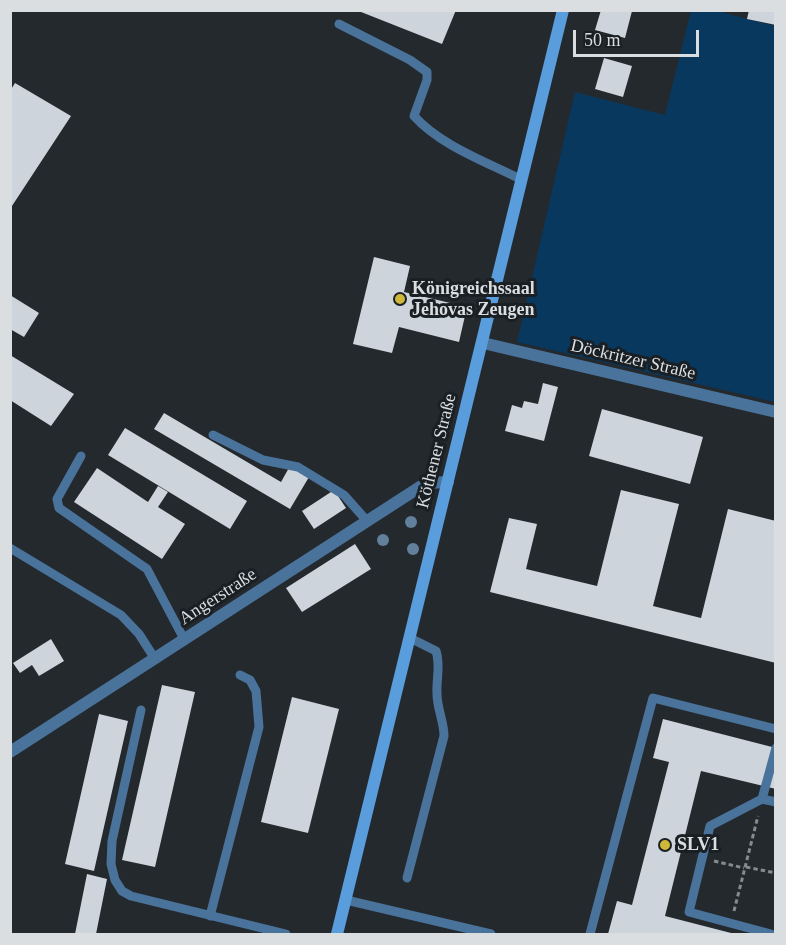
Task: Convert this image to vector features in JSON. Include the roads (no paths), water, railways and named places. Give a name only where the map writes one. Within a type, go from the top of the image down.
[{"type":"main road","name":"Köthener Straße","points":[[337,934],[563,10]]},
{"type":"street","name":"Döckritzer Straße","points":[[483,343],[776,412]]},
{"type":"street","name":"Angerstraße","points":[[10,752],[426,483],[448,482]]},
{"type":"lane","points":[[339,24],[421,66],[427,72],[427,80],[414,116],[422,125],[442,139],[522,180]]},
{"type":"lane","points":[[213,435],[263,460],[298,466],[344,495],[367,521]]},
{"type":"lane","points":[[81,456],[57,499],[59,508],[147,569],[184,639]]},
{"type":"lane","points":[[10,548],[121,615],[139,634],[155,659]]},
{"type":"lane","points":[[407,878],[444,736],[444,723],[437,695],[439,660],[436,651],[410,638]]},
{"type":"lane","points":[[210,916],[259,726],[256,691],[250,680],[240,675]]},
{"type":"lane","points":[[590,934],[653,698],[776,729]]},
{"type":"lane","points":[[141,710],[112,841],[111,864],[115,880],[122,891],[131,896],[286,934]]},
{"type":"lane","points":[[762,799],[776,748]]},
{"type":"lane","points":[[771,934],[689,912],[710,826],[762,799],[776,802]]},
{"type":"lane","points":[[346,900],[490,934]]},
{"type":"place","name":"Königreichssaal Jehovas Zeugen","points":[[400,299]]},
{"type":"place","name":"SLV1","points":[[665,845]]}]
